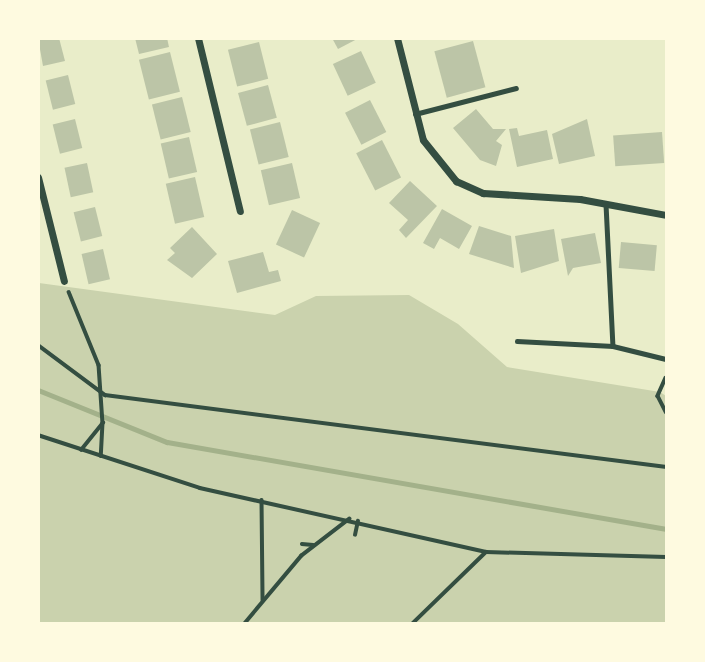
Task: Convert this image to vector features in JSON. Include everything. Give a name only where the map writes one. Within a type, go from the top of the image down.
[{"type":"street","points":[[198,38],[240,211]]},
{"type":"street","points":[[397,38],[414,114],[432,158],[470,188],[606,203],[667,215]]},
{"type":"street","points":[[38,177],[64,281]]},
{"type":"lane","points":[[414,114],[516,88]]},
{"type":"lane","points":[[606,203],[613,346]]},
{"type":"lane","points":[[517,341],[613,346],[667,359]]},
{"type":"path","points":[[64,281],[105,395],[101,456]]},
{"type":"path","points":[[38,345],[105,395],[667,467]]},
{"type":"path","points":[[667,377],[658,396],[667,412]]},
{"type":"path","points":[[81,450],[103,423]]},
{"type":"path","points":[[38,435],[200,488],[358,521],[486,552],[667,557]]},
{"type":"path","points":[[262,500],[263,600]]},
{"type":"path","points":[[244,624],[313,545],[349,519]]},
{"type":"path","points":[[355,535],[358,521]]},
{"type":"path","points":[[302,544],[313,545]]},
{"type":"path","points":[[412,624],[486,552]]},
{"type":"path","points":[[298,624],[309,624]]},
{"type":"green space","points":[[39,283],[275,315],[316,296],[409,295],[458,324],[507,367],[660,392],[666,396],[666,623],[39,624]]},
{"type":"building","points":[[38,38],[59,38],[65,61],[43,66]]},
{"type":"building","points":[[135,38],[167,38],[169,47],[139,54]]},
{"type":"building","points":[[332,38],[359,38],[338,49]]},
{"type":"building","points":[[473,41],[485,87],[447,98],[434,51]]},
{"type":"building","points":[[259,42],[268,79],[237,87],[228,50]]},
{"type":"building","points":[[361,51],[376,83],[348,96],[333,64]]},
{"type":"building","points":[[170,52],[180,92],[149,100],[139,60]]},
{"type":"building","points":[[68,75],[75,104],[53,110],[46,81]]},
{"type":"building","points":[[268,85],[277,118],[247,126],[238,93]]},
{"type":"building","points":[[182,97],[191,132],[161,139],[152,104]]},
{"type":"building","points":[[370,100],[386,132],[361,145],[345,113]]},
{"type":"building","points":[[476,109],[493,129],[506,129],[496,141],[502,145],[496,166],[480,160],[453,128]]},
{"type":"building","points":[[75,119],[82,148],[60,154],[53,125]]},
{"type":"building","points":[[587,119],[595,156],[559,164],[552,134]]},
{"type":"building","points":[[280,122],[289,157],[259,164],[250,129]]},
{"type":"building","points":[[517,128],[519,136],[547,130],[553,159],[517,167],[509,129]]},
{"type":"building","points":[[662,132],[664,163],[615,166],[613,135]]},
{"type":"building","points":[[189,137],[197,172],[169,179],[161,144]]},
{"type":"building","points":[[382,140],[401,177],[375,191],[356,153]]},
{"type":"building","points":[[87,163],[93,192],[71,197],[65,168]]},
{"type":"building","points":[[292,163],[300,198],[269,205],[261,170]]},
{"type":"building","points":[[195,177],[204,217],[175,224],[166,184]]},
{"type":"building","points":[[410,181],[437,206],[406,238],[399,230],[408,220],[389,203]]},
{"type":"building","points":[[95,207],[102,236],[81,241],[74,212]]},
{"type":"building","points":[[442,209],[472,226],[459,249],[440,238],[434,249],[423,243]]},
{"type":"building","points":[[292,210],[320,223],[304,258],[276,244]]},
{"type":"building","points":[[479,226],[511,236],[514,268],[469,254]]},
{"type":"building","points":[[192,227],[217,254],[192,278],[167,260],[175,253],[170,248]]},
{"type":"building","points":[[554,229],[559,261],[521,273],[515,236]]},
{"type":"building","points":[[595,233],[601,263],[573,268],[568,276],[561,239]]},
{"type":"building","points":[[621,242],[657,245],[655,271],[619,268]]},
{"type":"building","points":[[103,249],[110,279],[89,284],[82,254]]},
{"type":"building","points":[[263,252],[269,272],[278,270],[281,281],[237,293],[228,261]]},
{"type":"waterway","points":[[38,390],[167,442],[666,529]]}]
